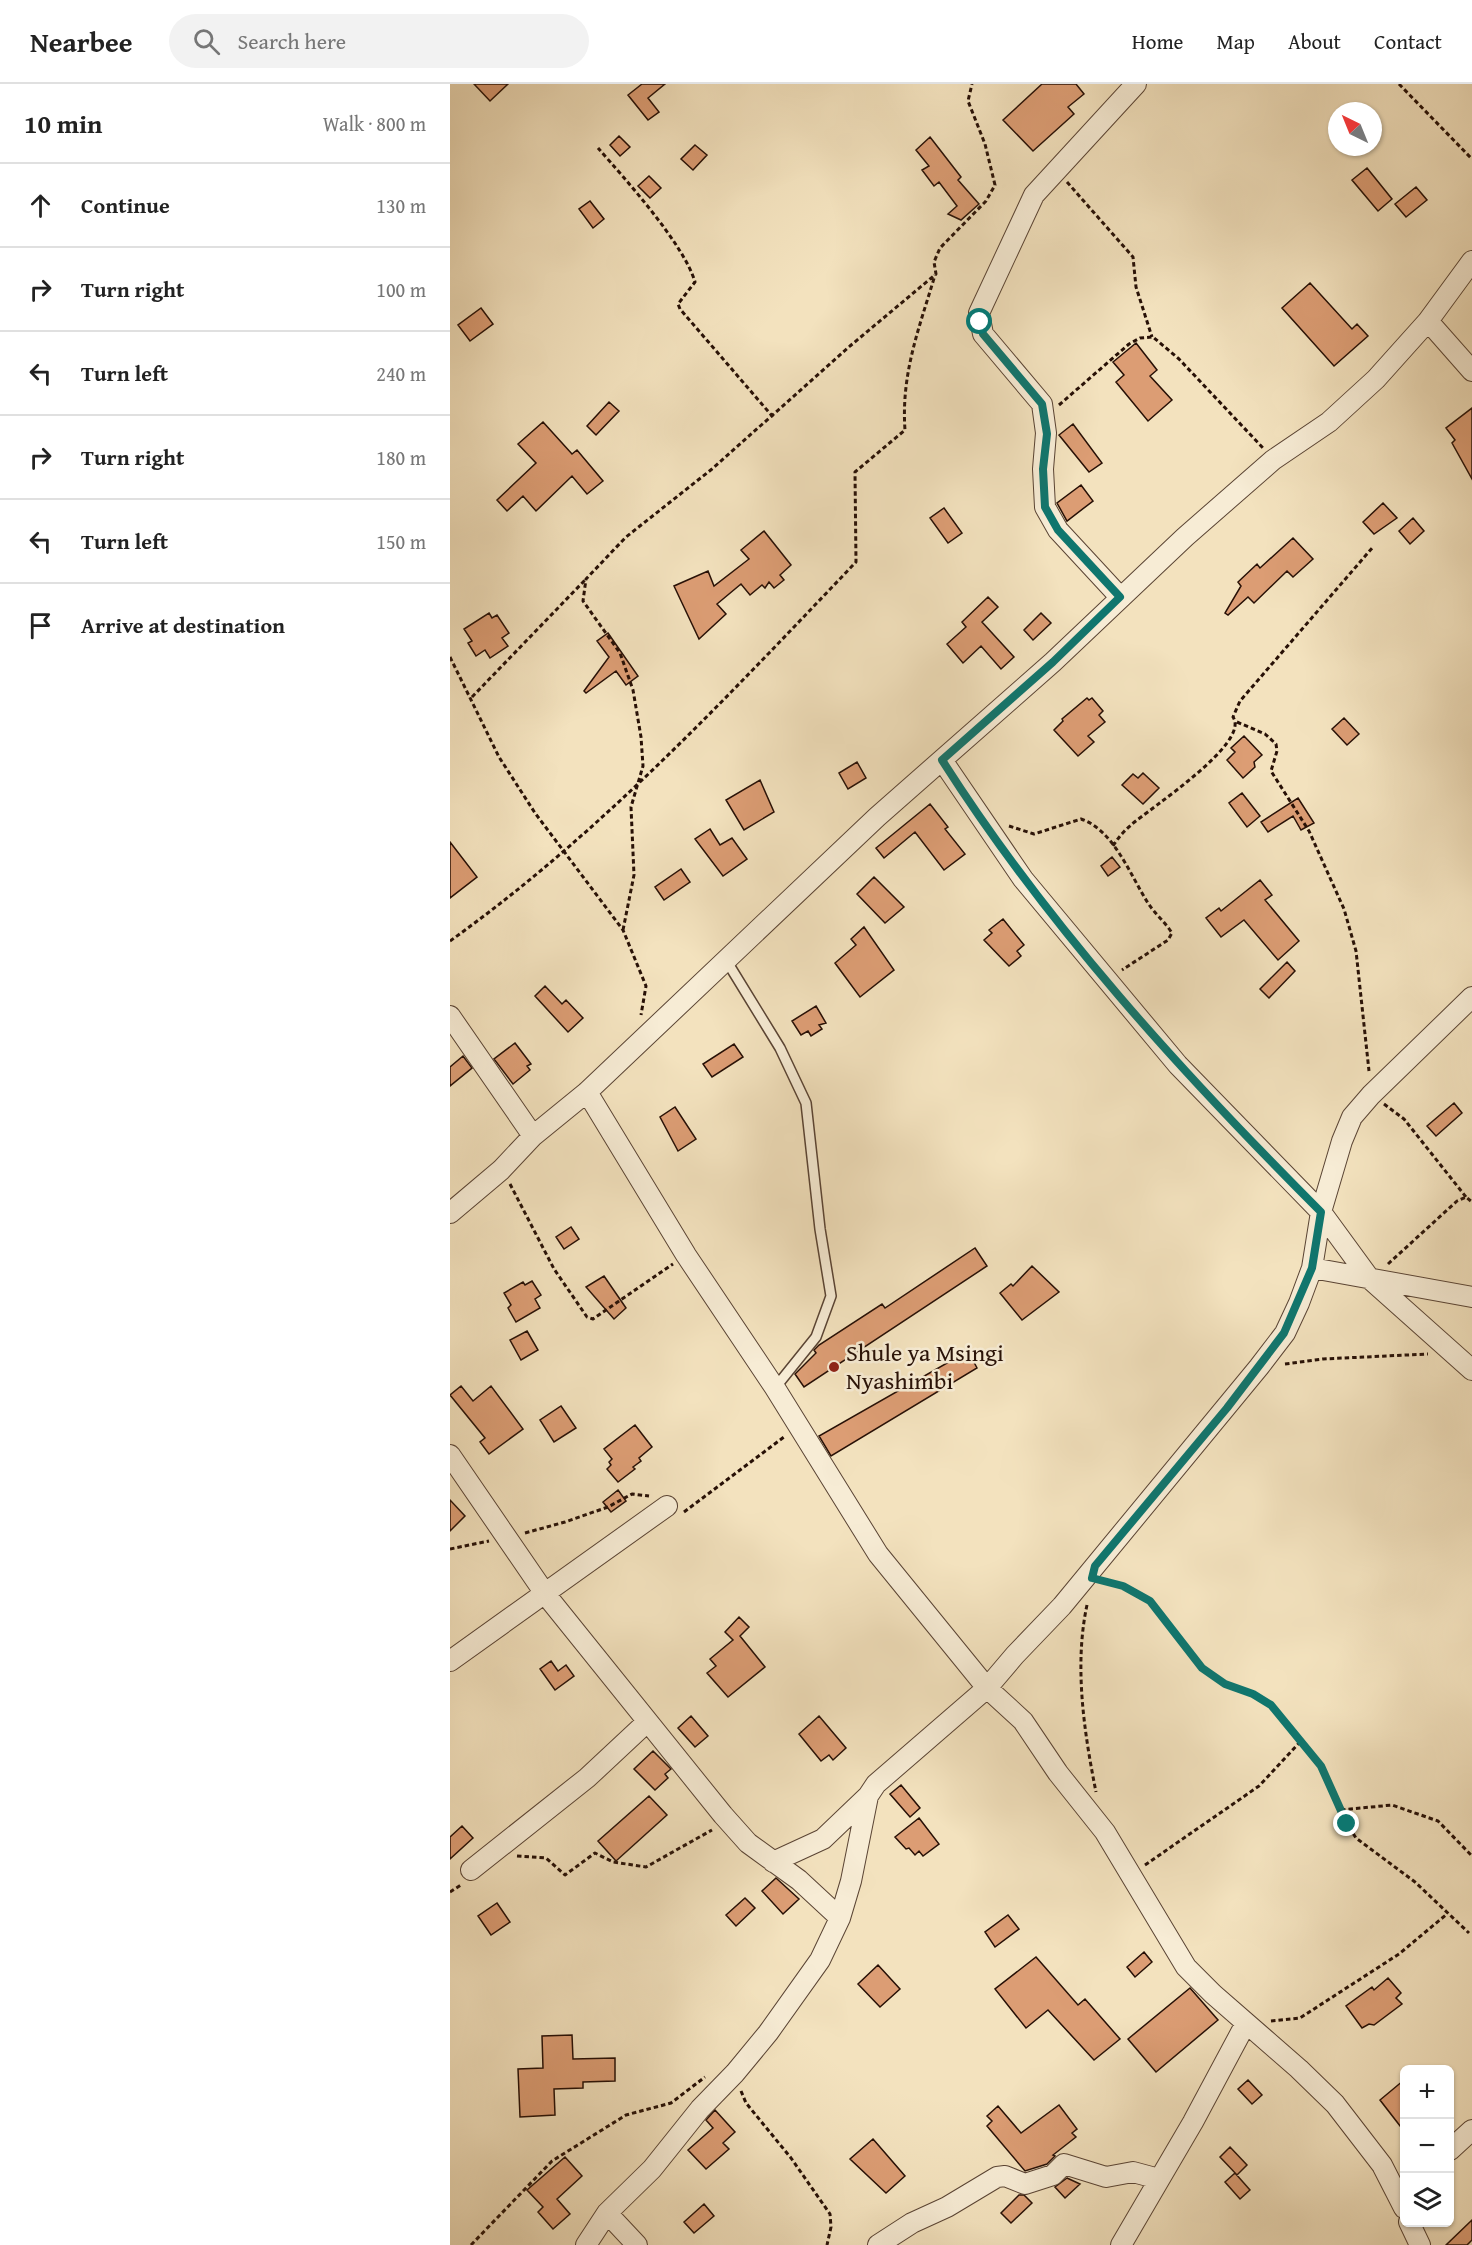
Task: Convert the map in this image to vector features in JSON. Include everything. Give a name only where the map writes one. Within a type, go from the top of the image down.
[{"type":"street","points":[[1120,597],[1058,530],[1045,507],[1043,469],[1046,416],[1042,404],[1027,383],[983,334],[980,313],[1034,195],[1058,172],[1136,84]]},
{"type":"street","points":[[450,1213],[501,1170],[533,1136],[586,1092],[942,760],[1053,662],[1120,597],[1273,460],[1329,422],[1376,379],[1428,321],[1472,261]]},
{"type":"street","points":[[1428,321],[1472,371]]},
{"type":"street","points":[[942,760],[1023,879],[1178,1065],[1321,1212],[1370,1279],[1455,1352],[1472,1370]]},
{"type":"street","points":[[773,1862],[823,1839],[868,1796],[876,1784],[987,1688],[1095,1566],[1259,1367],[1284,1333],[1312,1268],[1321,1212],[1342,1141],[1352,1117],[1371,1095],[1472,998]]},
{"type":"street","points":[[450,1016],[533,1136]]},
{"type":"street","points":[[586,1092],[686,1255],[775,1388],[878,1554],[987,1688],[1023,1721],[1058,1773],[1105,1832],[1186,1967],[1292,2062],[1335,2104],[1382,2165],[1400,2199]]},
{"type":"street","points":[[1312,1268],[1472,1297]]},
{"type":"street","points":[[450,1455],[546,1595],[647,1722],[748,1843],[799,1880],[840,1918]]},
{"type":"street","points":[[450,1661],[546,1595],[667,1506]]},
{"type":"street","points":[[467,1877],[587,1778],[647,1722]]},
{"type":"street","points":[[586,2245],[607,2213],[652,2169],[700,2109],[735,2073],[820,1960],[840,1918],[851,1881],[868,1796]]},
{"type":"street","points":[[1121,2245],[1193,2122],[1246,2023]]},
{"type":"street","points":[[1454,2146],[1472,2130]]},
{"type":"street","points":[[878,2245],[912,2223],[947,2207],[998,2177],[1005,2176],[1025,2184],[1053,2175],[1064,2164],[1106,2177],[1133,2172],[1149,2174],[1159,2179]]},
{"type":"street","points":[[607,2213],[637,2245]]},
{"type":"street","points":[[1412,2227],[1420,2245]]},
{"type":"lane","points":[[726,960],[780,1048],[806,1103],[820,1229],[831,1296],[816,1337],[775,1388]]},
{"type":"path","points":[[450,941],[515,894],[661,763],[856,562],[855,472],[905,430],[903,398],[908,364],[936,272],[934,262],[940,248],[986,201],[995,185],[985,144],[968,101],[972,84]]},
{"type":"path","points":[[1399,84],[1472,159]]},
{"type":"path","points":[[598,148],[631,185],[684,259],[694,282],[678,304],[680,309],[773,417]]},
{"type":"path","points":[[1058,172],[1133,257],[1136,287],[1153,337],[1179,359],[1273,460]]},
{"type":"path","points":[[472,697],[626,537],[773,417],[850,346],[924,286],[936,272]]},
{"type":"path","points":[[1046,416],[1129,344],[1140,338],[1153,337]]},
{"type":"path","points":[[1373,547],[1240,701],[1233,717],[1237,722],[1264,734],[1276,744],[1277,751],[1271,771],[1309,831],[1344,909],[1356,951],[1371,1095],[1404,1119],[1471,1201]]},
{"type":"path","points":[[586,579],[583,602],[620,653],[633,690],[641,737],[643,766],[631,807],[634,875],[623,930]]},
{"type":"path","points":[[450,657],[472,697],[499,757],[535,813],[623,930],[646,986],[637,1043]]},
{"type":"path","points":[[1113,846],[1133,823],[1199,772],[1233,735],[1237,722]]},
{"type":"path","points":[[984,821],[1034,834],[1080,819],[1097,828],[1113,846],[1146,900],[1172,935],[1155,950],[1107,979]]},
{"type":"path","points":[[501,1170],[521,1201],[554,1269],[587,1317],[593,1319],[615,1306],[686,1255]]},
{"type":"path","points":[[1370,1279],[1451,1206],[1466,1197]]},
{"type":"path","points":[[1259,1367],[1323,1359],[1455,1352]]},
{"type":"path","points":[[450,1549],[508,1537]]},
{"type":"path","points":[[1095,1566],[1092,1578],[1123,1586],[1150,1601],[1202,1668],[1225,1684],[1253,1694],[1271,1705],[1321,1766],[1356,1838],[1415,1882],[1469,1933]]},
{"type":"path","points":[[1087,1601],[1082,1660],[1084,1712],[1097,1797]]},
{"type":"path","points":[[1131,1875],[1260,1786],[1302,1741]]},
{"type":"path","points":[[1341,1810],[1392,1805],[1438,1821],[1472,1856]]},
{"type":"path","points":[[511,1857],[546,1858],[565,1875],[595,1852],[613,1862],[646,1867],[703,1833],[732,1824]]},
{"type":"path","points":[[450,1892],[467,1877]]},
{"type":"path","points":[[1246,2023],[1300,2018],[1399,1954],[1448,1913]]},
{"type":"path","points":[[735,2073],[746,2103],[791,2158],[830,2214],[831,2227],[826,2245]]},
{"type":"path","points":[[471,2245],[552,2161],[626,2115],[671,2103],[711,2074]]},
{"type":"building","points":[[474,84],[508,84],[490,101]]},
{"type":"building","points":[[642,84],[665,84],[648,98],[659,112],[648,120],[628,95]]},
{"type":"building","points":[[1042,84],[1076,84],[1084,94],[1068,107],[1074,114],[1033,151],[1003,120]]},
{"type":"building","points":[[619,136],[630,147],[620,156],[610,145]]},
{"type":"building","points":[[930,137],[961,177],[958,180],[979,204],[961,220],[948,214],[957,206],[939,182],[934,186],[922,170],[929,166],[916,150]]},
{"type":"building","points":[[695,145],[707,155],[693,170],[681,159]]},
{"type":"building","points":[[1367,168],[1392,199],[1378,211],[1352,180]]},
{"type":"building","points":[[649,176],[661,188],[650,198],[638,186]]},
{"type":"building","points":[[1416,187],[1427,200],[1406,217],[1395,204]]},
{"type":"building","points":[[590,201],[604,219],[593,228],[579,209]]},
{"type":"building","points":[[1310,283],[1352,329],[1357,324],[1368,336],[1334,366],[1282,308]]},
{"type":"building","points":[[481,308],[493,324],[470,341],[458,325]]},
{"type":"building","points":[[1136,343],[1157,370],[1150,376],[1172,400],[1148,421],[1116,382],[1124,375],[1113,362]]},
{"type":"building","points":[[609,402],[619,411],[596,435],[587,426]]},
{"type":"building","points":[[1472,408],[1472,479],[1452,443],[1455,440],[1446,428]]},
{"type":"building","points":[[543,422],[572,454],[577,450],[603,481],[587,494],[572,476],[536,511],[523,496],[507,511],[497,500],[536,463],[518,444]]},
{"type":"building","points":[[1073,424],[1102,463],[1089,472],[1059,435]]},
{"type":"building","points":[[1081,485],[1093,501],[1067,521],[1057,503]]},
{"type":"building","points":[[1383,503],[1397,518],[1374,534],[1363,522]]},
{"type":"building","points":[[944,508],[962,533],[948,543],[930,518]]},
{"type":"building","points":[[1413,518],[1424,531],[1410,544],[1399,531]]},
{"type":"building","points":[[764,531],[791,565],[780,575],[784,580],[774,588],[769,582],[765,588],[762,585],[750,595],[741,584],[717,604],[726,614],[699,639],[674,586],[708,571],[714,586],[749,559],[741,550]]},
{"type":"building","points":[[1293,538],[1313,559],[1293,577],[1287,571],[1254,603],[1248,597],[1228,615],[1225,613],[1241,586],[1238,582],[1257,564],[1260,568]]},
{"type":"building","points":[[988,597],[998,607],[982,622],[1014,657],[1001,669],[981,646],[963,663],[947,644],[966,627],[962,622]]},
{"type":"building","points":[[489,613],[492,618],[497,615],[509,633],[502,638],[508,646],[490,658],[485,650],[476,656],[468,643],[472,641],[464,629]]},
{"type":"building","points":[[1041,613],[1051,623],[1033,640],[1024,630]]},
{"type":"building","points":[[608,633],[638,676],[626,685],[616,671],[586,693],[584,691],[609,657],[597,641]]},
{"type":"building","points":[[1087,698],[1089,700],[1092,698],[1103,711],[1099,715],[1105,722],[1088,736],[1094,742],[1078,756],[1054,730],[1063,721],[1062,719]]},
{"type":"building","points":[[1344,718],[1359,734],[1347,745],[1332,729]]},
{"type":"building","points":[[1244,736],[1262,755],[1254,762],[1255,767],[1243,778],[1227,760],[1235,752],[1231,748]]},
{"type":"building","points":[[857,762],[866,778],[848,789],[839,773]]},
{"type":"building","points":[[1143,773],[1159,788],[1143,804],[1122,785],[1133,774],[1138,778]]},
{"type":"building","points":[[760,780],[774,812],[744,830],[726,800]]},
{"type":"building","points":[[1242,793],[1260,816],[1247,827],[1229,803]]},
{"type":"building","points":[[1298,798],[1314,823],[1301,830],[1293,816],[1268,832],[1261,822]]},
{"type":"building","points":[[930,804],[948,827],[945,829],[965,854],[944,870],[915,832],[884,858],[876,848]]},
{"type":"building","points":[[710,829],[720,845],[732,838],[747,859],[723,876],[695,839]]},
{"type":"building","points":[[450,842],[477,877],[450,898]]},
{"type":"building","points":[[1112,857],[1120,867],[1108,876],[1101,866]]},
{"type":"building","points":[[681,869],[690,882],[664,900],[655,887]]},
{"type":"building","points":[[874,877],[904,907],[885,923],[857,894]]},
{"type":"building","points":[[1260,880],[1272,895],[1265,900],[1299,941],[1278,960],[1244,920],[1221,937],[1206,918],[1219,908],[1221,911]]},
{"type":"building","points":[[1003,919],[1024,945],[1017,951],[1021,956],[1009,966],[984,940],[992,933],[989,930]]},
{"type":"building","points":[[864,927],[894,970],[860,997],[835,963],[856,945],[851,939]]},
{"type":"building","points":[[1287,962],[1295,971],[1269,998],[1260,989]]},
{"type":"building","points":[[545,986],[562,1004],[566,1000],[583,1018],[568,1032],[535,996]]},
{"type":"building","points":[[816,1006],[826,1023],[819,1025],[822,1029],[811,1036],[808,1031],[801,1035],[792,1021]]},
{"type":"building","points":[[515,1043],[531,1064],[527,1066],[530,1070],[513,1084],[494,1059]]},
{"type":"building","points":[[734,1044],[743,1057],[712,1077],[703,1064]]},
{"type":"building","points":[[463,1056],[472,1068],[450,1086],[450,1067]]},
{"type":"building","points":[[1454,1103],[1462,1113],[1436,1136],[1427,1126]]},
{"type":"building","points":[[675,1107],[696,1139],[678,1151],[660,1117]]},
{"type":"building","points":[[571,1227],[579,1239],[564,1249],[556,1237]]},
{"type":"building","points":[[975,1248],[987,1266],[804,1387],[795,1374],[816,1353],[814,1350],[819,1345],[882,1304],[885,1308]]},
{"type":"building","points":[[1032,1266],[1059,1292],[1022,1320],[1000,1293],[1011,1284],[1013,1286]]},
{"type":"building","points":[[604,1276],[626,1308],[614,1319],[586,1287]]},
{"type":"building","points":[[532,1281],[541,1295],[535,1299],[540,1308],[516,1322],[508,1308],[511,1305],[504,1293],[523,1282],[525,1285]]},
{"type":"building","points":[[527,1331],[538,1350],[521,1360],[510,1340]]},
{"type":"building","points":[[968,1351],[977,1368],[831,1456],[819,1436]]},
{"type":"building","points":[[461,1386],[473,1401],[491,1386],[523,1429],[489,1454],[480,1442],[485,1438],[450,1395]]},
{"type":"building","points":[[561,1406],[576,1428],[554,1442],[540,1420]]},
{"type":"building","points":[[635,1425],[652,1447],[639,1458],[641,1461],[633,1467],[635,1469],[618,1482],[607,1469],[612,1459],[604,1449]]},
{"type":"building","points":[[618,1490],[626,1501],[611,1512],[603,1502]]},
{"type":"building","points":[[450,1500],[465,1516],[450,1531]]},
{"type":"building","points":[[739,1617],[749,1627],[740,1636],[765,1667],[728,1697],[707,1673],[716,1666],[710,1659],[733,1640],[725,1632]]},
{"type":"building","points":[[551,1661],[558,1671],[566,1665],[574,1676],[555,1690],[540,1669]]},
{"type":"building","points":[[691,1716],[708,1736],[695,1747],[678,1728]]},
{"type":"building","points":[[819,1716],[846,1748],[833,1760],[829,1755],[821,1761],[799,1734]]},
{"type":"building","points":[[653,1751],[671,1769],[665,1774],[668,1778],[655,1790],[634,1769]]},
{"type":"building","points":[[901,1785],[920,1808],[910,1817],[890,1794]]},
{"type":"building","points":[[649,1796],[667,1815],[616,1861],[598,1841]]},
{"type":"building","points":[[919,1818],[939,1844],[923,1856],[919,1851],[915,1855],[909,1848],[906,1849],[895,1837]]},
{"type":"building","points":[[462,1826],[473,1838],[450,1859],[450,1837]]},
{"type":"building","points":[[776,1878],[799,1899],[783,1914],[762,1891]]},
{"type":"building","points":[[745,1898],[755,1908],[736,1926],[726,1915]]},
{"type":"building","points":[[497,1903],[510,1922],[491,1935],[478,1916]]},
{"type":"building","points":[[1008,1915],[1019,1929],[995,1947],[985,1932]]},
{"type":"building","points":[[1144,1952],[1152,1962],[1135,1977],[1127,1967]]},
{"type":"building","points":[[1036,1957],[1078,2005],[1085,1999],[1120,2039],[1094,2060],[1048,2010],[1026,2028],[995,1989]]},
{"type":"building","points":[[878,1965],[900,1989],[880,2007],[858,1984]]},
{"type":"building","points":[[1388,1978],[1401,1993],[1396,1998],[1402,2004],[1374,2025],[1369,2024],[1362,2028],[1346,2006],[1372,1987],[1374,1990]]},
{"type":"building","points":[[1190,1988],[1218,2020],[1156,2072],[1128,2039]]},
{"type":"building","points":[[572,2035],[573,2059],[615,2058],[615,2081],[583,2082],[583,2088],[554,2089],[555,2115],[520,2117],[518,2069],[543,2068],[542,2036]]},
{"type":"building","points":[[1248,2080],[1262,2095],[1252,2104],[1238,2089]]},
{"type":"building","points":[[1400,2083],[1400,2126],[1380,2100]]},
{"type":"building","points":[[1059,2105],[1077,2129],[1072,2133],[1076,2137],[1053,2155],[1055,2156],[1047,2164],[1025,2171],[987,2126],[992,2121],[987,2116],[998,2106],[1021,2133]]},
{"type":"building","points":[[715,2110],[735,2132],[723,2143],[729,2149],[706,2169],[688,2150],[713,2128],[706,2120]]},
{"type":"building","points":[[873,2139],[905,2176],[886,2193],[850,2159]]},
{"type":"building","points":[[1230,2147],[1247,2165],[1237,2175],[1220,2157]]},
{"type":"building","points":[[565,2157],[582,2176],[557,2199],[570,2214],[553,2229],[538,2212],[543,2207],[527,2190]]},
{"type":"building","points":[[1235,2173],[1250,2190],[1240,2199],[1225,2182]]},
{"type":"building","points":[[1067,2178],[1080,2184],[1065,2198],[1055,2187]]},
{"type":"building","points":[[1019,2195],[1024,2195],[1032,2203],[1011,2223],[1001,2213]]},
{"type":"building","points":[[704,2204],[714,2216],[694,2233],[684,2222]]},
{"type":"building","points":[[1472,2220],[1472,2240],[1467,2245],[1446,2245]]},
{"type":"place","name":"Shule ya Msingi Nyashimbi","points":[[834,1367]]},
{"type":"route","points":[[980,322],[983,334],[1027,383],[1042,404],[1046,416],[1047,434],[1043,469],[1045,507],[1058,530],[1120,597],[1053,662],[942,760],[1023,879],[1178,1065],[1321,1212],[1312,1268],[1299,1303],[1284,1333],[1227,1408],[1095,1566],[1092,1578],[1123,1586],[1150,1601],[1202,1668],[1236,1690],[1253,1694],[1271,1705],[1321,1766],[1347,1824]]}]
